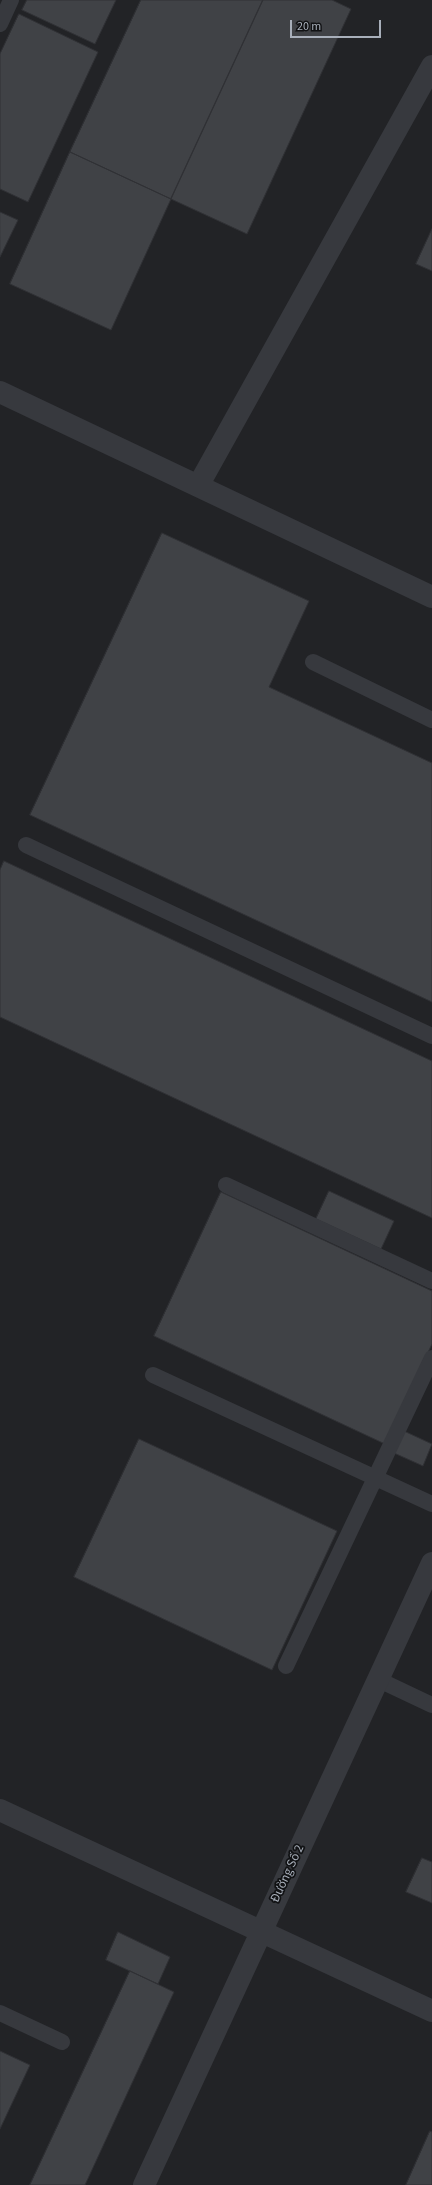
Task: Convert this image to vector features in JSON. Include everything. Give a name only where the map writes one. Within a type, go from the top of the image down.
[{"type":"street","points":[[198,486],[432,66]]},
{"type":"street","points":[[0,392],[432,597]]},
{"type":"street","name":"Đường Số 2","points":[[144,2185],[432,1563]]},
{"type":"street","points":[[0,1810],[432,2011]]},
{"type":"lane","points":[[0,24],[11,0]]},
{"type":"lane","points":[[313,662],[432,720]]},
{"type":"lane","points":[[26,845],[432,1036]]},
{"type":"lane","points":[[226,1185],[432,1281]]},
{"type":"lane","points":[[286,1666],[432,1358]]},
{"type":"lane","points":[[153,1375],[432,1504]]},
{"type":"lane","points":[[377,1679],[432,1705]]},
{"type":"lane","points":[[0,2013],[62,2042]]},
{"type":"shaded area","points":[[0,0],[432,0],[432,2185],[0,2185]]},
{"type":"building","points":[[27,0],[116,0],[95,44],[22,10]]},
{"type":"building","points":[[141,0],[263,0],[171,199],[70,152]]},
{"type":"building","points":[[263,0],[332,0],[351,9],[247,234],[171,199]]},
{"type":"building","points":[[19,14],[98,52],[28,202],[0,189],[0,54]]},
{"type":"building","points":[[70,152],[171,199],[111,330],[10,284]]},
{"type":"building","points":[[0,212],[18,220],[0,257]]},
{"type":"building","points":[[432,229],[432,271],[416,264]]},
{"type":"building","points":[[162,533],[309,601],[269,687],[432,763],[432,1002],[30,815]]},
{"type":"building","points":[[4,861],[432,1061],[432,1218],[0,1017],[0,870]]},
{"type":"building","points":[[329,1191],[394,1221],[381,1249],[316,1219]]},
{"type":"building","points":[[221,1192],[432,1291],[432,1344],[385,1444],[154,1336]]},
{"type":"building","points":[[404,1431],[432,1444],[423,1466],[394,1453]]},
{"type":"building","points":[[139,1439],[337,1531],[272,1670],[74,1577]]},
{"type":"building","points":[[422,1858],[432,1862],[432,1903],[406,1892]]},
{"type":"building","points":[[118,1932],[170,1957],[158,1984],[106,1960]]},
{"type":"building","points":[[130,1971],[174,1992],[85,2185],[30,2185]]},
{"type":"building","points":[[0,2051],[30,2065],[0,2129]]},
{"type":"building","points":[[430,2131],[432,2132],[432,2185],[406,2185]]}]
